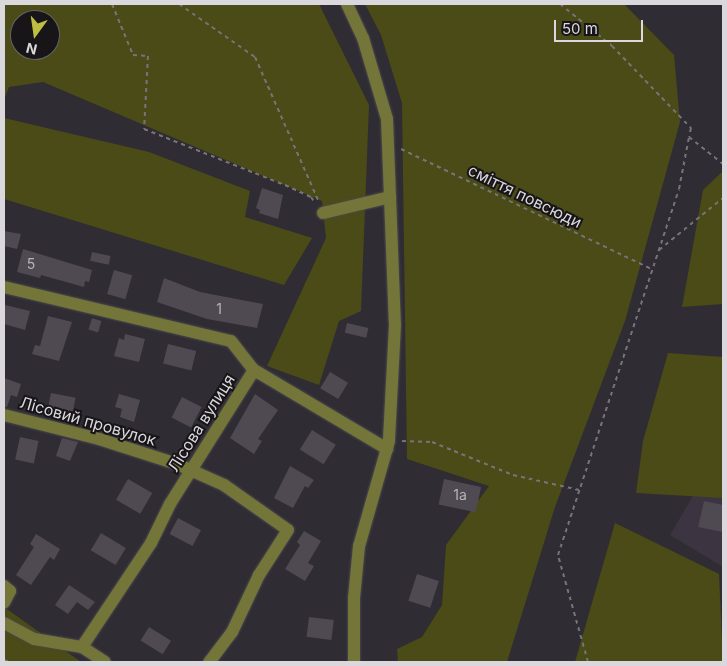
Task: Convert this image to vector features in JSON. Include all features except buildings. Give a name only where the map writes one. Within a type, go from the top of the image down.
[{"type":"street","points":[[346,4],[363,38],[387,119],[394,295],[388,445],[359,546],[354,598],[354,662]]},
{"type":"street","points":[[323,213],[390,197]]},
{"type":"street","name":"Лісова вулиця","points":[[4,287],[231,341],[254,370],[191,470],[151,543],[82,647]]},
{"type":"street","points":[[254,370],[388,445]]},
{"type":"street","name":"Лісовий провулок","points":[[4,415],[99,439],[191,470],[224,485],[288,530],[259,575],[232,632],[209,662]]},
{"type":"street","points":[[4,586],[10,591],[4,604]]},
{"type":"street","points":[[4,623],[34,640],[82,647],[105,662]]},
{"type":"path","points":[[112,4],[133,55],[148,56],[144,129],[311,197],[323,213]]},
{"type":"path","points":[[179,4],[255,57],[283,124],[314,184],[323,213]]},
{"type":"path","points":[[560,4],[612,46],[690,128],[679,189],[558,555],[588,662]]},
{"type":"path","points":[[689,137],[723,164]]},
{"type":"path","name":"сміття повсюди","points":[[388,142],[652,269]]},
{"type":"path","points":[[659,250],[723,198]]},
{"type":"path","points":[[388,445],[432,442],[513,475],[579,490]]},
{"type":"path","points":[[4,660],[10,662]]},
{"type":"shaded area","points":[[4,4],[319,4],[369,105],[361,311],[339,321],[319,385],[267,366],[326,238],[322,201],[43,82],[9,87],[4,100]]},
{"type":"shaded area","points":[[365,4],[624,4],[674,55],[680,122],[625,321],[555,507],[507,662],[398,662],[397,649],[422,637],[442,605],[446,545],[489,486],[407,459],[402,103],[381,35]]},
{"type":"shaded area","points":[[4,118],[149,152],[250,191],[245,217],[312,238],[284,285],[4,199]]},
{"type":"shaded area","points":[[723,171],[723,304],[682,307],[703,190]]},
{"type":"shaded area","points":[[668,353],[723,357],[723,498],[636,493],[643,441]]},
{"type":"shaded area","points":[[698,487],[723,494],[723,567],[670,535]]},
{"type":"shaded area","points":[[615,523],[719,574],[723,662],[575,662]]},
{"type":"shaded area","points":[[4,607],[81,662],[4,662]]}]
